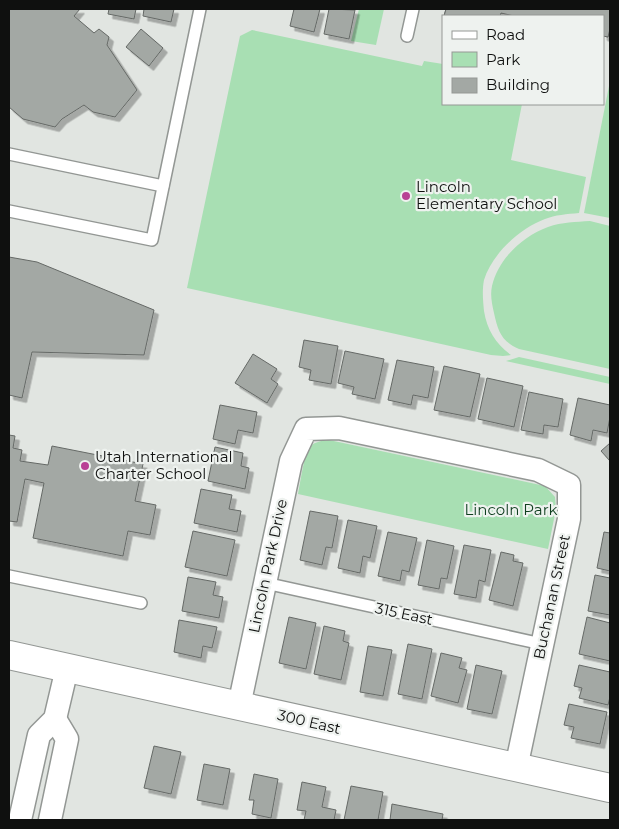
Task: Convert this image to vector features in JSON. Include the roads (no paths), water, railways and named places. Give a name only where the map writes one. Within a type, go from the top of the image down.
[{"type":"street","name":"Lincoln Park Drive","points":[[239,706],[291,460],[306,428]]},
{"type":"street","name":"Buchanan Street","points":[[306,428],[339,428],[538,470],[568,486],[569,518],[516,768]]},
{"type":"street","name":"300 East","points":[[9,655],[610,788]]},
{"type":"street","points":[[20,820],[39,735],[55,719],[67,668]]},
{"type":"street","points":[[50,820],[67,739],[55,719]]},
{"type":"lane","points":[[9,211],[152,240],[200,9]]},
{"type":"lane","points":[[407,36],[413,9]]},
{"type":"lane","points":[[9,154],[163,186]]},
{"type":"lane","points":[[9,576],[141,603]]},
{"type":"lane","name":"315 East","points":[[265,584],[542,644]]},
{"type":"place","name":"Lincoln Elementary School","points":[[406,196]]},
{"type":"place","name":"Utah International Charter School","points":[[85,466]]},
{"type":"park label","name":"Lincoln Park","points":[[511,510]]}]
